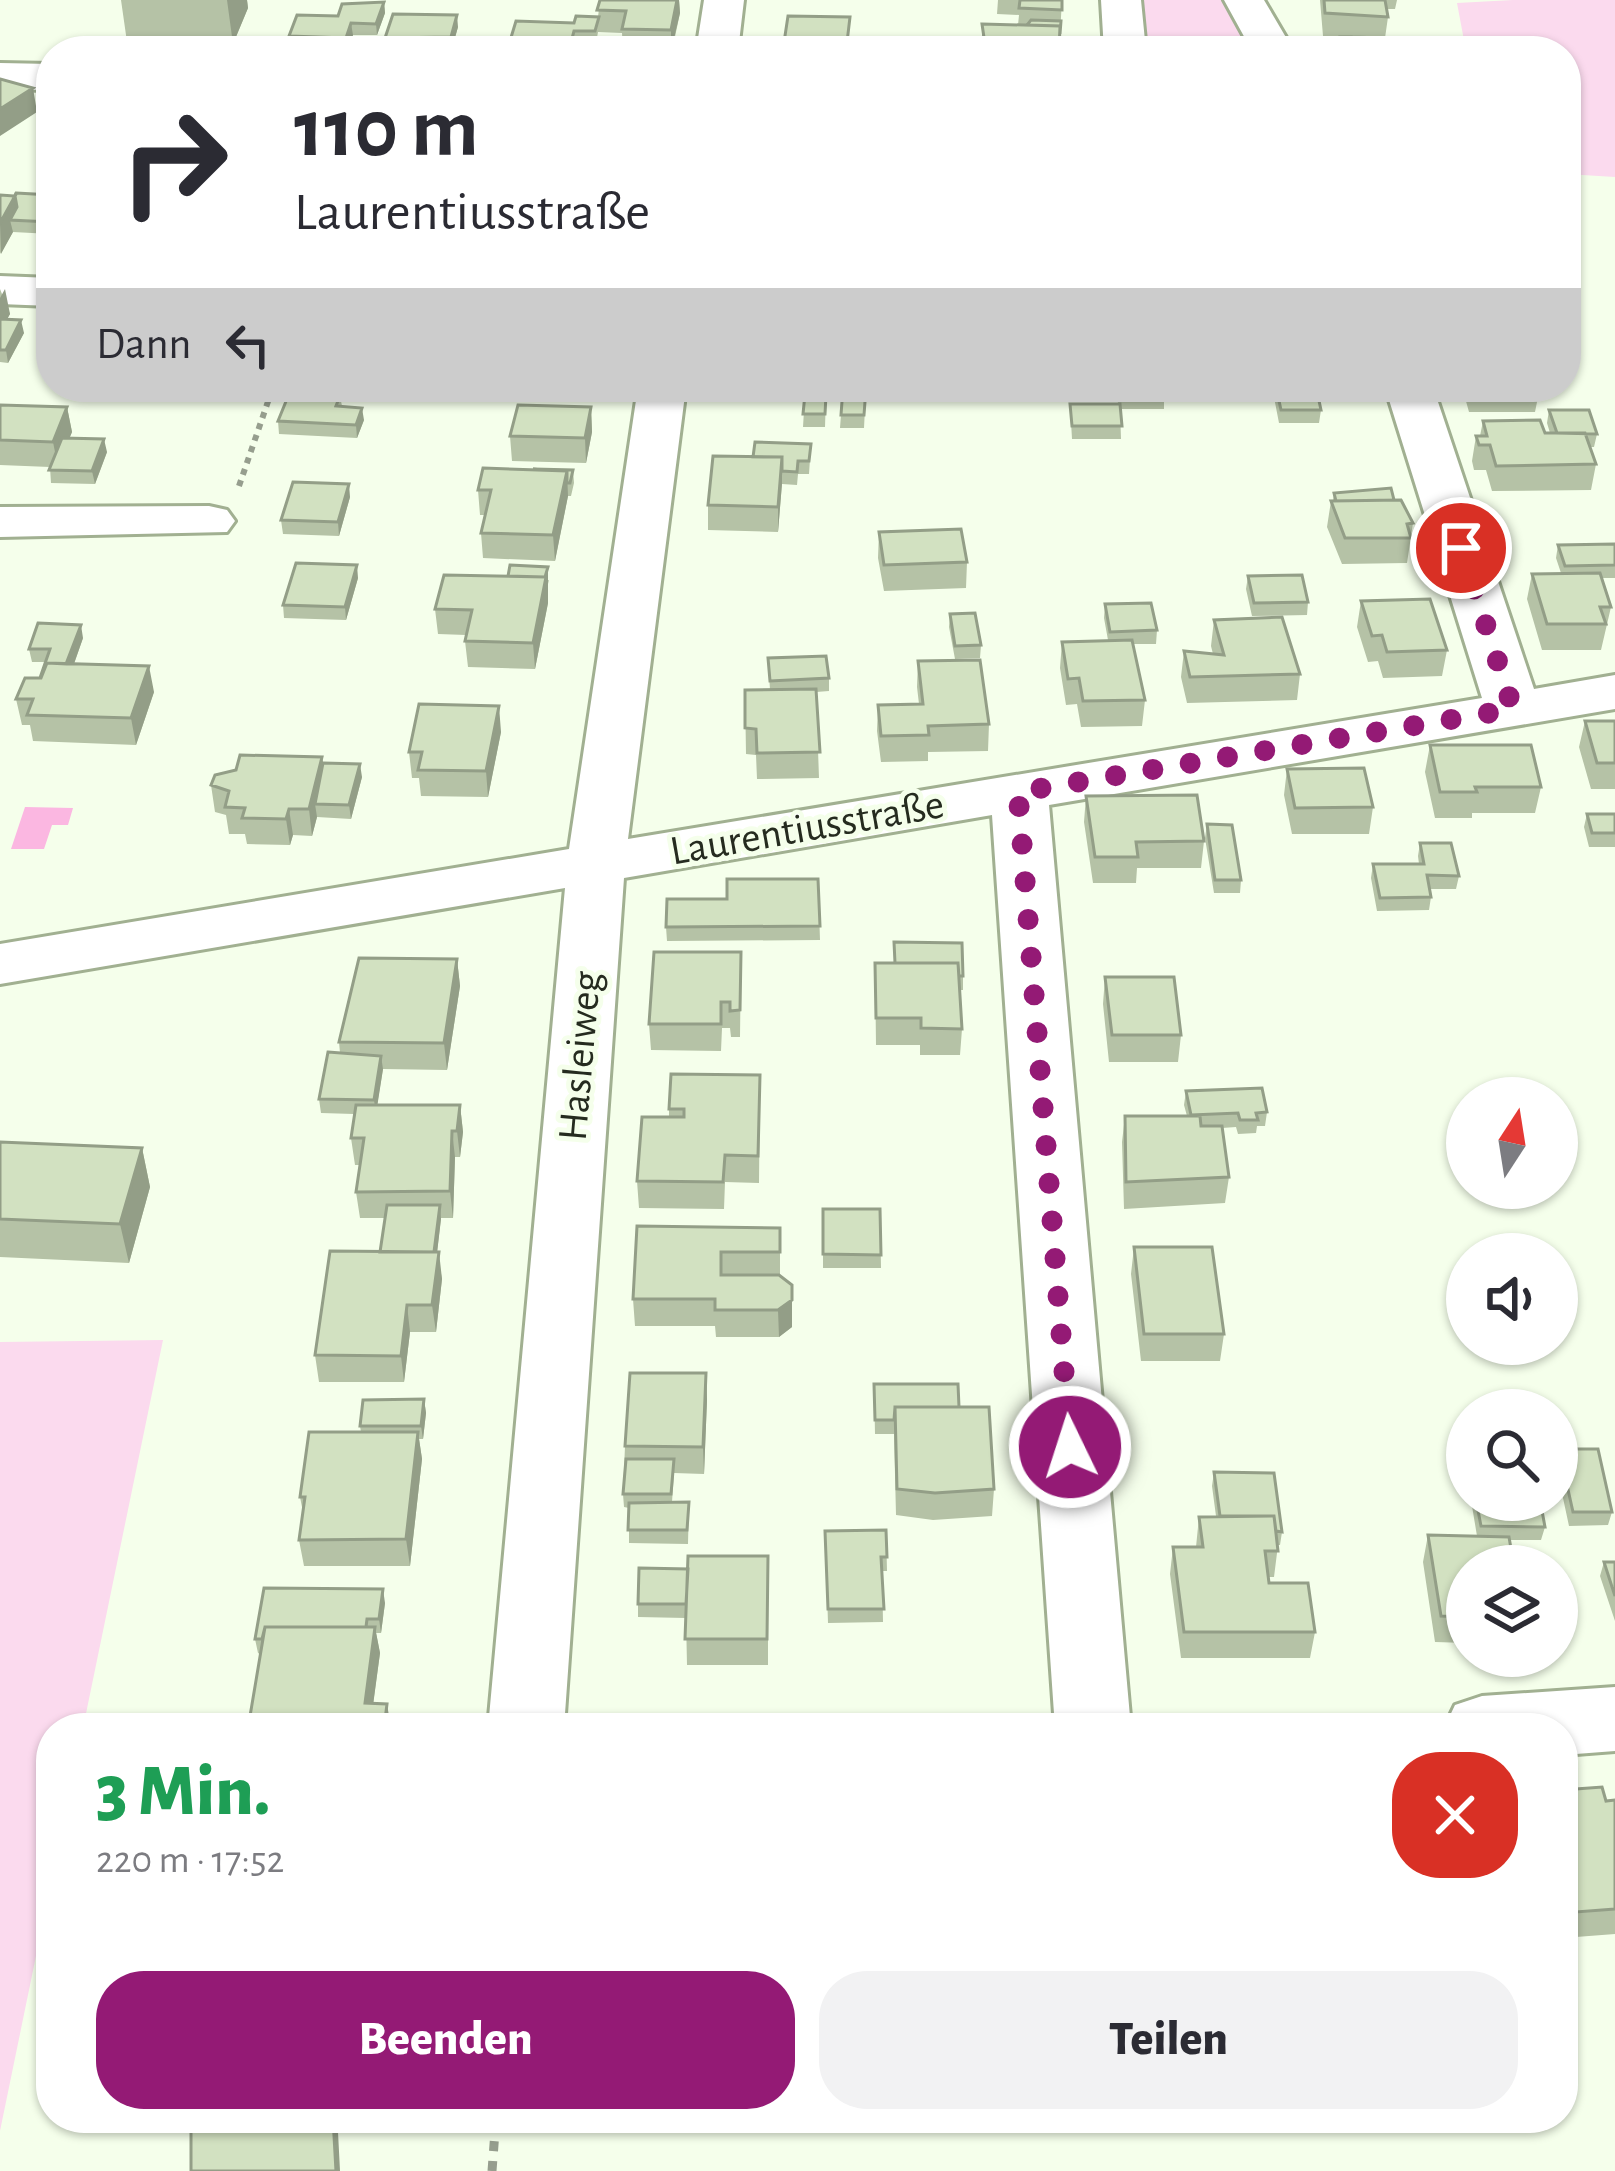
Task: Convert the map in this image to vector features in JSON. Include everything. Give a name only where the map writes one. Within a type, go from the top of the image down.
[{"type":"street","points":[[719,36],[724,0]]},
{"type":"street","points":[[1121,0],[1124,36]]},
{"type":"street","points":[[1244,0],[1264,36]]},
{"type":"street","points":[[0,76],[36,77]]},
{"type":"street","points":[[0,290],[36,291]]},
{"type":"street","name":"Hasleiweg","points":[[527,1713],[596,864],[660,402]]},
{"type":"street","points":[[1414,402],[1513,709]]},
{"type":"street","points":[[0,522],[224,504]]},
{"type":"street","name":"Laurentiusstraße","points":[[0,964],[1615,692]]},
{"type":"street","points":[[1018,792],[1092,1713]]},
{"type":"street","points":[[1578,1722],[1615,1719]]},
{"type":"path","points":[[224,504],[268,402]]},
{"type":"path","points":[[492,2171],[495,2133]]},
{"type":"shaded area","points":[[1144,0],[1223,0],[1246,36],[1143,36]]},
{"type":"shaded area","points":[[1615,0],[1615,177],[1581,175],[1581,36],[1463,36],[1457,3]]},
{"type":"shaded area","points":[[25,807],[73,808],[68,825],[52,825],[44,849],[11,849]]},
{"type":"shaded area","points":[[163,1340],[86,1713],[36,1713],[36,1956],[0,2131],[0,1342]]},
{"type":"building","points":[[600,0],[677,0],[671,30],[622,29],[626,11],[597,10]]},
{"type":"building","points":[[1020,0],[1062,0],[1062,10],[1019,8]]},
{"type":"building","points":[[1324,0],[1385,0],[1388,17],[1325,13]]},
{"type":"building","points":[[384,2],[376,24],[351,23],[347,36],[289,36],[297,15],[338,16],[342,4]]},
{"type":"building","points":[[393,14],[457,15],[451,36],[386,36]]},
{"type":"building","points":[[576,16],[599,17],[595,31],[574,31],[573,36],[511,36],[516,21],[574,23]]},
{"type":"building","points":[[788,16],[850,17],[848,36],[785,36]]},
{"type":"building","points":[[1031,20],[1061,21],[1060,34],[1060,26],[1027,25]]},
{"type":"building","points":[[982,24],[1060,26],[1060,36],[984,36]]},
{"type":"building","points":[[0,79],[33,88],[0,109]]},
{"type":"building","points":[[16,193],[36,194],[36,221],[10,220],[17,207],[15,196],[13,199]]},
{"type":"building","points":[[0,195],[15,196],[0,223]]},
{"type":"building","points":[[0,319],[21,320],[6,350],[0,350]]},
{"type":"building","points":[[286,402],[338,402],[336,406],[362,408],[356,425],[278,421]]},
{"type":"building","points":[[804,402],[826,402],[825,414],[803,414]]},
{"type":"building","points":[[842,402],[865,402],[864,415],[841,415]]},
{"type":"building","points":[[1279,402],[1319,402],[1321,410],[1281,410]]},
{"type":"building","points":[[1070,404],[1120,404],[1122,426],[1072,426]]},
{"type":"building","points":[[0,405],[67,407],[53,442],[0,440]]},
{"type":"building","points":[[518,405],[591,407],[585,438],[510,436]]},
{"type":"building","points":[[1549,410],[1589,410],[1597,434],[1557,433]]},
{"type":"building","points":[[1540,420],[1545,433],[1585,433],[1596,464],[1496,466],[1490,445],[1479,445],[1476,436],[1487,436],[1483,421]]},
{"type":"building","points":[[62,438],[104,439],[92,471],[49,470]]},
{"type":"building","points":[[755,442],[811,444],[809,461],[798,461],[797,472],[782,471],[782,457],[753,457]]},
{"type":"building","points":[[713,456],[782,457],[778,507],[708,505]]},
{"type":"building","points":[[483,468],[567,471],[553,535],[481,533],[491,490],[478,490]]},
{"type":"building","points":[[293,482],[349,484],[338,522],[281,520]]},
{"type":"building","points":[[1391,488],[1394,500],[1336,501],[1334,493]]},
{"type":"building","points":[[1401,500],[1413,523],[1407,524],[1411,538],[1345,538],[1331,501]]},
{"type":"building","points":[[961,529],[967,562],[884,565],[879,532]]},
{"type":"building","points":[[1615,544],[1615,565],[1565,566],[1558,545]]},
{"type":"building","points":[[296,563],[357,565],[345,607],[283,605]]},
{"type":"building","points":[[510,565],[548,567],[545,577],[508,576]]},
{"type":"building","points":[[1600,573],[1611,607],[1600,607],[1606,624],[1547,624],[1532,574]]},
{"type":"building","points":[[444,575],[546,577],[533,643],[465,641],[472,610],[435,609]]},
{"type":"building","points":[[1302,575],[1308,602],[1254,603],[1248,576]]},
{"type":"building","points":[[1430,599],[1447,650],[1387,652],[1382,635],[1372,636],[1361,601]]},
{"type":"building","points":[[1151,603],[1157,630],[1110,632],[1105,604]]},
{"type":"building","points":[[975,613],[981,645],[955,646],[950,614]]},
{"type":"building","points":[[1282,617],[1300,674],[1190,677],[1184,651],[1224,655],[1214,620]]},
{"type":"building","points":[[38,623],[81,625],[66,664],[47,663],[42,675],[50,649],[29,649]]},
{"type":"building","points":[[1132,640],[1145,700],[1083,701],[1079,678],[1068,679],[1062,642]]},
{"type":"building","points":[[826,656],[829,678],[770,681],[768,658]]},
{"type":"building","points":[[980,660],[989,724],[928,726],[929,735],[881,736],[878,705],[923,704],[918,661]]},
{"type":"building","points":[[47,663],[149,666],[131,718],[27,715],[33,699],[16,699],[25,678],[41,678]]},
{"type":"building","points":[[816,689],[820,752],[757,753],[756,729],[745,728],[745,690]]},
{"type":"building","points":[[419,704],[499,706],[486,771],[418,770],[422,752],[409,752]]},
{"type":"building","points":[[1585,721],[1615,721],[1615,763],[1597,763]]},
{"type":"building","points":[[1430,745],[1531,745],[1541,787],[1440,792]]},
{"type":"building","points":[[240,755],[322,757],[309,809],[289,809],[286,819],[242,818],[245,808],[225,807],[229,791],[211,785],[215,775],[236,770]]},
{"type":"building","points":[[323,763],[360,764],[349,805],[315,804]]},
{"type":"building","points":[[1364,768],[1373,807],[1295,808],[1287,769]]},
{"type":"building","points":[[1197,795],[1204,841],[1136,842],[1138,857],[1095,857],[1086,796]]},
{"type":"building","points":[[1587,814],[1615,814],[1615,833],[1592,833]]},
{"type":"building","points":[[1207,824],[1232,825],[1241,880],[1215,880]]},
{"type":"building","points":[[1420,843],[1451,843],[1459,876],[1427,875],[1431,897],[1380,898],[1373,864],[1424,864]]},
{"type":"building","points":[[727,879],[818,879],[820,926],[666,927],[667,899],[727,899]]},
{"type":"building","points":[[894,942],[962,943],[963,976],[959,976],[958,963],[895,963]]},
{"type":"building","points":[[654,952],[741,952],[740,1010],[730,1011],[730,1002],[721,1002],[721,1024],[649,1024]]},
{"type":"building","points":[[359,958],[457,959],[444,1043],[339,1042]]},
{"type":"building","points":[[875,963],[958,963],[962,1029],[921,1028],[921,1018],[876,1018]]},
{"type":"building","points":[[1105,977],[1174,977],[1181,1035],[1112,1035]]},
{"type":"building","points":[[328,1052],[381,1056],[374,1100],[319,1099]]},
{"type":"building","points":[[671,1074],[760,1075],[758,1156],[725,1155],[723,1182],[637,1181],[642,1117],[684,1117],[684,1109],[669,1109]]},
{"type":"building","points":[[1262,1088],[1267,1112],[1256,1113],[1258,1120],[1240,1120],[1238,1113],[1191,1115],[1186,1091]]},
{"type":"building","points":[[356,1105],[460,1105],[457,1131],[452,1131],[450,1191],[356,1192],[364,1138],[351,1138]]},
{"type":"building","points":[[1125,1116],[1200,1116],[1201,1126],[1222,1126],[1229,1177],[1126,1182]]},
{"type":"building","points":[[0,1142],[142,1148],[120,1224],[0,1219]]},
{"type":"building","points":[[387,1205],[440,1205],[434,1252],[380,1252]]},
{"type":"building","points":[[823,1209],[880,1209],[881,1255],[823,1254]]},
{"type":"building","points":[[637,1226],[780,1228],[780,1252],[721,1252],[721,1275],[779,1275],[792,1285],[792,1300],[778,1310],[715,1310],[715,1299],[633,1299]]},
{"type":"building","points":[[1134,1247],[1212,1247],[1224,1334],[1144,1334]]},
{"type":"building","points":[[330,1251],[439,1252],[432,1305],[407,1305],[401,1356],[315,1355]]},
{"type":"building","points":[[630,1373],[706,1373],[703,1447],[625,1446]]},
{"type":"building","points":[[874,1384],[958,1384],[959,1407],[895,1407],[894,1420],[875,1420]]},
{"type":"building","points":[[424,1399],[421,1426],[360,1426],[363,1400]]},
{"type":"building","points":[[895,1407],[989,1407],[994,1489],[935,1493],[897,1489]]},
{"type":"building","points":[[309,1432],[418,1432],[406,1539],[299,1540]]},
{"type":"building","points":[[1578,1449],[1598,1449],[1612,1512],[1578,1512]]},
{"type":"building","points":[[626,1459],[674,1459],[671,1494],[623,1494]]},
{"type":"building","points":[[1214,1472],[1274,1473],[1282,1532],[1276,1531],[1274,1516],[1220,1516]]},
{"type":"building","points":[[689,1502],[687,1530],[628,1530],[629,1503]]},
{"type":"building","points":[[1274,1516],[1278,1551],[1265,1551],[1269,1583],[1308,1583],[1315,1632],[1184,1632],[1173,1547],[1203,1547],[1199,1517]]},
{"type":"building","points":[[1480,1521],[1544,1521],[1545,1527],[1481,1526]]},
{"type":"building","points":[[886,1530],[887,1557],[881,1557],[884,1609],[828,1609],[825,1531]]},
{"type":"building","points":[[1428,1535],[1509,1537],[1510,1545],[1446,1545],[1446,1616],[1441,1616]]},
{"type":"building","points":[[688,1556],[768,1556],[767,1639],[685,1639]]},
{"type":"building","points":[[1604,1562],[1615,1562],[1615,1596]]},
{"type":"building","points":[[639,1568],[688,1569],[686,1604],[638,1604]]},
{"type":"building","points":[[264,1588],[383,1589],[379,1619],[367,1619],[366,1627],[265,1627],[262,1639],[255,1639]]},
{"type":"building","points":[[265,1627],[375,1627],[365,1703],[387,1704],[386,1713],[251,1713]]},
{"type":"building","points":[[1602,1787],[1606,1801],[1615,1800],[1615,1909],[1578,1912],[1578,1789]]},
{"type":"building","points":[[191,2133],[334,2133],[336,2171],[191,2171]]},
{"type":"route","points":[[1070,1447],[1018,792],[1513,709],[1461,548]]}]
